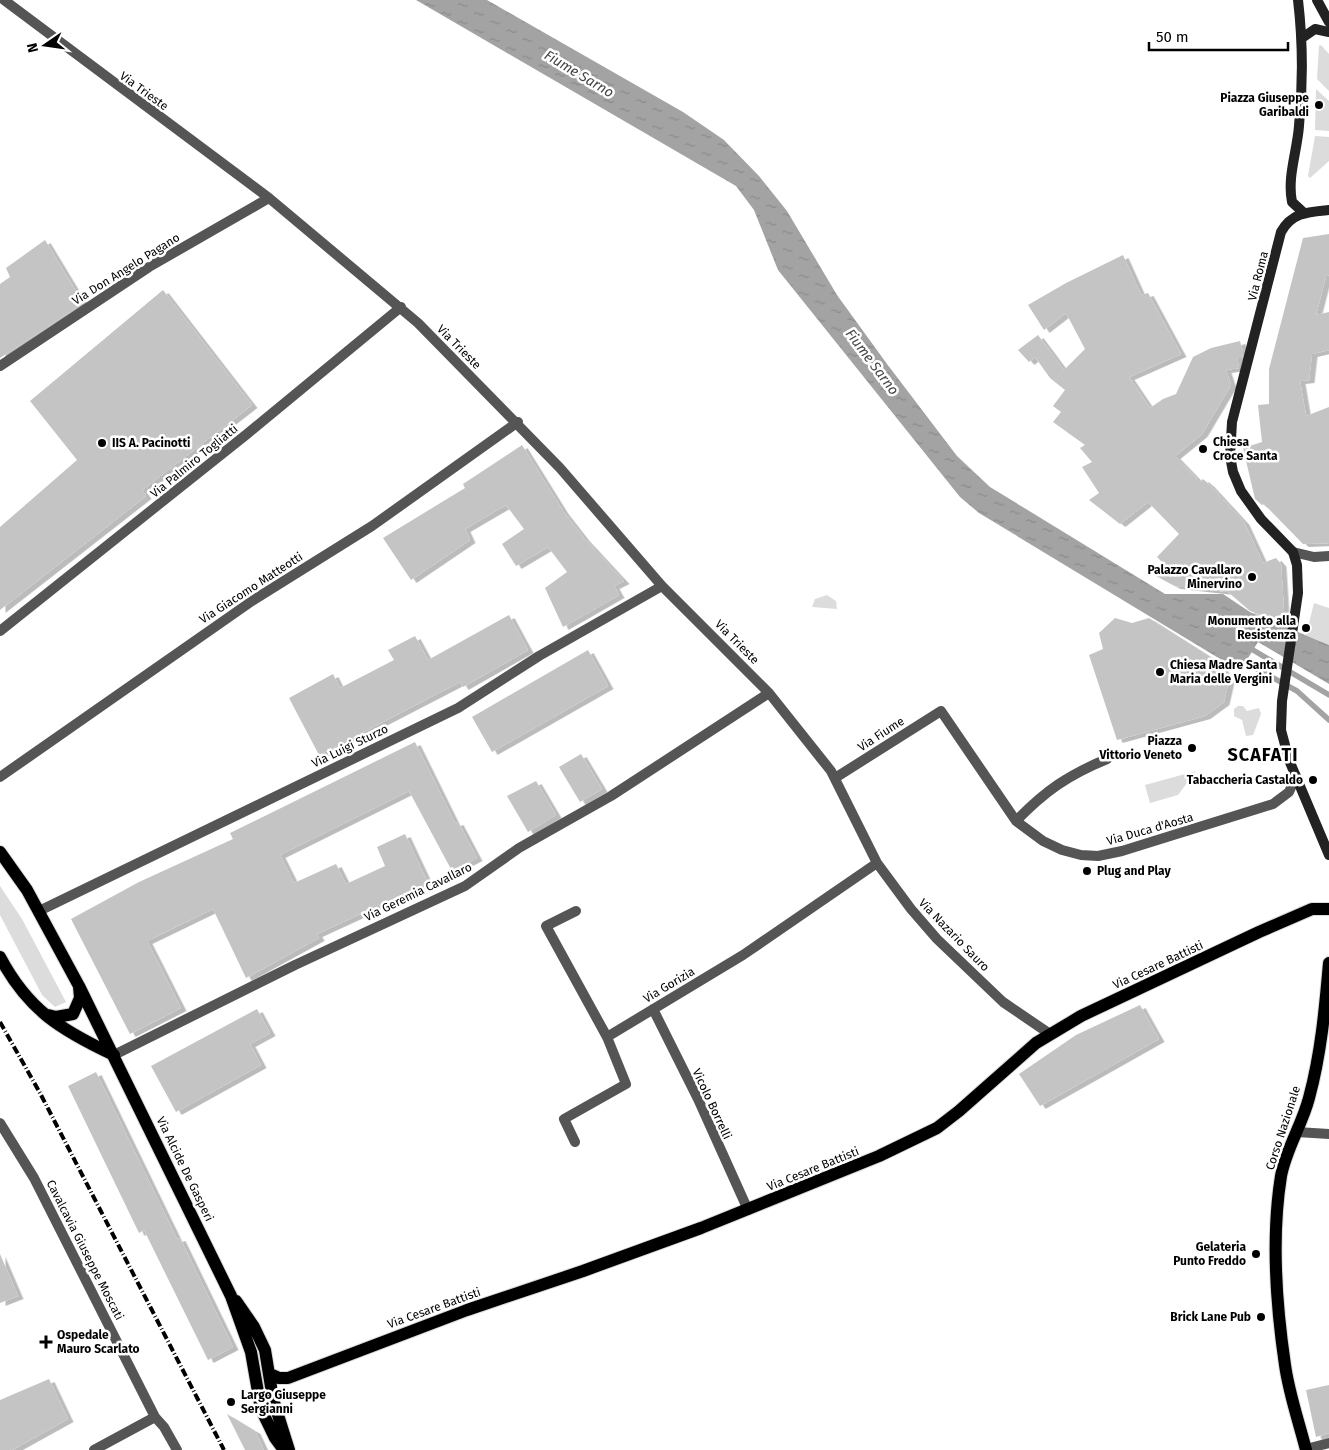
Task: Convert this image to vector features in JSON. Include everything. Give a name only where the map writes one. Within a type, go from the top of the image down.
[{"type":"main road","points":[[1298,0],[1302,38],[1299,129],[1290,185],[1292,202],[1304,213],[1329,210]]},
{"type":"main road","points":[[1317,0],[1329,22]]},
{"type":"main road","points":[[1302,38],[1315,29],[1329,32]]},
{"type":"main road","name":"Via Roma","points":[[1293,552],[1261,519],[1241,491],[1233,472],[1230,456],[1230,436],[1281,232],[1286,223],[1304,213]]},
{"type":"main road","points":[[1293,552],[1298,579],[1283,696],[1281,730],[1296,776],[1329,855]]},
{"type":"main road","name":"Via Alcide De Gasperi","points":[[0,852],[39,911],[79,986],[231,1296],[251,1352],[257,1389],[266,1419],[284,1450]]},
{"type":"main road","name":"Via Cesare Battisti","points":[[270,1374],[278,1378],[288,1378],[467,1310],[591,1268],[748,1210],[879,1156],[937,1128],[1036,1043],[1050,1034],[1259,932],[1312,909],[1329,909]]},
{"type":"main road","points":[[0,958],[23,996],[41,1012],[87,1042],[114,1055]]},
{"type":"main road","name":"Corso Nazionale","points":[[1306,1450],[1285,1366],[1277,1291],[1276,1219],[1285,1159],[1309,1100],[1324,1022],[1329,963]]},
{"type":"main road","points":[[41,1012],[56,1017],[73,1014],[80,998],[79,986]]},
{"type":"main road","name":"Via Alcide De Gasperi","points":[[231,1296],[246,1313],[260,1337],[270,1374],[274,1399],[289,1450]]},
{"type":"street","name":"Via Trieste","points":[[4,0],[269,198],[401,307],[518,422],[662,586],[769,692],[835,778]]},
{"type":"street","name":"Via Don Angelo Pagano","points":[[0,366],[149,266],[269,198]]},
{"type":"street","name":"Via Palmiro Togliatti","points":[[0,631],[247,434],[401,307]]},
{"type":"street","name":"Via Giacomo Matteotti","points":[[0,777],[252,601],[372,526],[518,422]]},
{"type":"street","points":[[1293,552],[1304,556],[1329,556]]},
{"type":"street","name":"Via Luigi Sturzo","points":[[39,911],[458,708],[539,656],[662,586]]},
{"type":"street","name":"Via Geremia Cavallaro","points":[[114,1055],[295,965],[465,886],[519,848],[611,796],[769,692]]},
{"type":"street","name":"Via Fiume","points":[[835,778],[941,710]]},
{"type":"street","name":"Via Duca d'Aosta","points":[[941,710],[1016,821],[1043,841],[1062,850],[1081,855],[1098,856],[1141,846],[1273,804],[1282,800],[1290,792],[1296,776]]},
{"type":"street","points":[[1016,821],[1046,791],[1077,771],[1107,759]]},
{"type":"street","name":"Via Nazario Sauro","points":[[835,778],[877,863],[911,909],[937,939],[1003,1002],[1050,1034]]},
{"type":"street","name":"Via Gorizia","points":[[607,1037],[743,955],[877,863]]},
{"type":"street","points":[[575,1142],[564,1119],[626,1084],[607,1037],[546,926],[576,911]]},
{"type":"street","name":"Vicolo Borrelli","points":[[653,1009],[698,1100],[748,1210]]},
{"type":"street","name":"Cavalcavia Giuseppe Moscati","points":[[0,1123],[34,1178],[155,1417],[164,1427],[176,1450]]},
{"type":"street","points":[[1297,1132],[1329,1134]]},
{"type":"street","points":[[94,1450],[155,1417]]},
{"type":"street","points":[[1306,1450],[1329,1443]]},
{"type":"shaded area","points":[[1321,45],[1329,54],[1329,91],[1317,79],[1319,46]]},
{"type":"shaded area","points":[[1316,89],[1329,101],[1329,131],[1315,130]]},
{"type":"shaded area","points":[[1315,136],[1329,137],[1329,161],[1310,178],[1308,176]]},
{"type":"shaded area","points":[[827,595],[836,601],[837,609],[812,607],[815,599]]},
{"type":"shaded area","points":[[1314,603],[1329,608],[1329,645],[1306,635]]},
{"type":"shaded area","points":[[1238,706],[1243,706],[1247,711],[1259,708],[1261,714],[1253,735],[1246,736],[1242,720],[1234,716],[1234,709]]},
{"type":"shaded area","points":[[1196,771],[1178,795],[1150,803],[1145,785]]},
{"type":"shaded area","points":[[0,886],[22,919],[66,1002],[55,1007],[42,995],[0,915]]},
{"type":"water","name":"Fiume Sarno","points":[[416,0],[487,0],[683,112],[724,140],[759,176],[787,211],[837,295],[957,456],[990,487],[1165,594],[1223,594],[1250,612],[1329,645],[1329,684],[1258,642],[1240,671],[979,513],[960,497],[778,270],[754,210],[736,186]]},
{"type":"building","points":[[1329,234],[1329,275],[1326,276],[1316,315],[1329,312],[1329,350],[1312,354],[1309,380],[1300,381],[1306,416],[1329,407],[1329,543],[1303,544],[1264,504],[1262,505],[1255,499],[1243,448],[1262,442],[1258,405],[1269,404],[1269,369],[1303,238]]},
{"type":"building","points":[[45,240],[83,303],[0,358],[0,284],[10,277],[6,268]]},
{"type":"building","points":[[1123,255],[1141,295],[1148,293],[1181,354],[1129,377],[1150,408],[1163,399],[1176,394],[1193,357],[1211,348],[1240,341],[1243,352],[1242,358],[1237,358],[1239,368],[1226,370],[1231,385],[1202,434],[1175,456],[1200,482],[1203,479],[1209,484],[1244,522],[1263,563],[1276,558],[1281,564],[1284,612],[1282,621],[1250,611],[1228,592],[1175,586],[1156,576],[1163,563],[1157,557],[1179,534],[1148,502],[1120,524],[1089,500],[1099,493],[1082,467],[1092,462],[1080,448],[1085,445],[1053,422],[1061,412],[1053,406],[1065,390],[1050,378],[1035,357],[1029,362],[1018,350],[1038,335],[1064,370],[1085,349],[1066,313],[1044,330],[1028,305],[1066,283]]},
{"type":"building","name":"IIS A. Pacinotti","points":[[163,290],[252,405],[142,490],[146,496],[0,610],[0,527],[77,460],[30,401]]},
{"type":"building","points":[[522,445],[563,511],[584,538],[624,581],[614,586],[619,595],[563,627],[545,588],[567,572],[548,547],[516,566],[502,544],[524,529],[506,505],[465,529],[470,540],[411,580],[383,538],[465,488],[463,484]]},
{"type":"building","points":[[509,615],[528,650],[463,687],[460,682],[319,755],[289,698],[333,674],[340,688],[394,660],[388,650],[415,636],[428,660]]},
{"type":"building","name":"Chiesa Madre Santa Maria delle Vergini","points":[[1115,618],[1132,623],[1149,618],[1220,663],[1229,680],[1224,702],[1205,716],[1117,740],[1089,655],[1103,649],[1099,633]]},
{"type":"building","points":[[588,650],[608,686],[492,752],[472,717]]},
{"type":"building","points":[[415,742],[455,823],[458,822],[477,858],[452,871],[409,791],[280,855],[294,883],[336,864],[346,884],[385,866],[377,847],[405,834],[428,883],[317,934],[319,938],[246,978],[213,909],[147,941],[181,1008],[130,1034],[71,919],[139,882],[233,839],[230,833]]},
{"type":"building","points":[[581,754],[602,789],[580,802],[559,767]]},
{"type":"building","points":[[536,781],[556,815],[528,832],[507,796]]},
{"type":"building","points":[[1140,1005],[1159,1039],[1040,1106],[1019,1074],[1076,1035]]},
{"type":"building","points":[[257,1009],[270,1033],[250,1044],[261,1065],[176,1112],[151,1066]]},
{"type":"building","points":[[96,1072],[177,1239],[180,1238],[233,1347],[208,1360],[144,1230],[139,1233],[68,1086]]},
{"type":"building","points":[[0,1254],[18,1296],[0,1303]]},
{"type":"building","points":[[49,1379],[68,1419],[12,1450],[0,1450],[0,1400]]},
{"type":"building","points":[[1329,1385],[1329,1433],[1316,1437],[1306,1390]]},
{"type":"building","points":[[227,1414],[255,1431],[264,1450],[245,1450]]},
{"type":"waterway","points":[[1248,647],[1329,695]]},
{"type":"waterway","points":[[1241,660],[1297,691],[1329,720]]},
{"type":"railway","points":[[0,1022],[40,1093],[224,1450]]},
{"type":"place","name":"Piazza Giuseppe Garibaldi","points":[[1319,105]]},
{"type":"place","name":"IIS A. Pacinotti","points":[[102,443]]},
{"type":"place","name":"Chiesa Croce Santa","points":[[1203,449]]},
{"type":"place","name":"Palazzo Cavallaro Minervino","points":[[1252,577]]},
{"type":"place","name":"Monumento alla Resistenza","points":[[1306,628]]},
{"type":"place","name":"Chiesa Madre Santa Maria delle Vergini","points":[[1160,672]]},
{"type":"place","name":"Piazza Vittorio Veneto","points":[[1192,748]]},
{"type":"place","name":"Tabaccheria Castaldo","points":[[1313,780]]},
{"type":"place","name":"Plug and Play","points":[[1087,871]]},
{"type":"place","name":"Gelateria Punto Freddo","points":[[1256,1254]]},
{"type":"place","name":"Brick Lane Pub","points":[[1261,1317]]},
{"type":"place","name":"Ospedale Mauro Scarlato","points":[[46,1342]]},
{"type":"place","name":"Largo Giuseppe Sergianni","points":[[231,1402]]},
{"type":"district","name":"SCAFATI","points":[[1263,755]]}]
